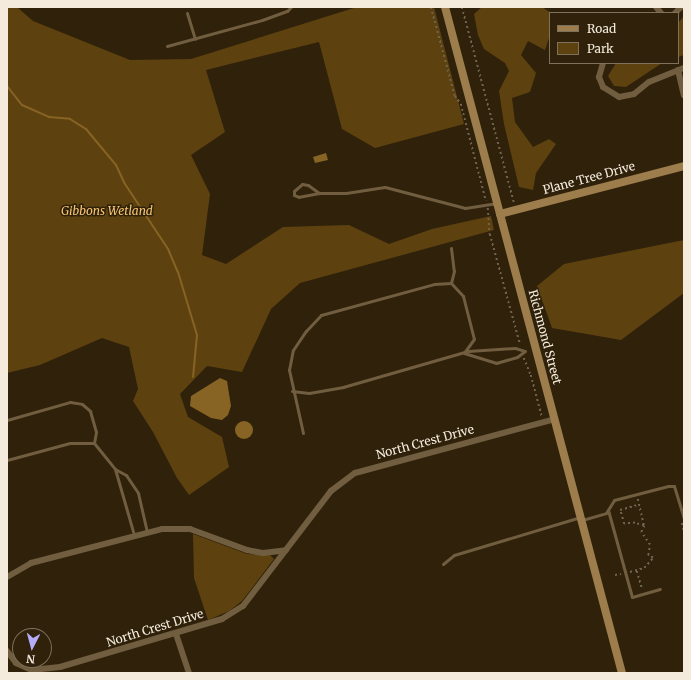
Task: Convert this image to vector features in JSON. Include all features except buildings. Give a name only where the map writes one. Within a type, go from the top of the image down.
[{"type":"main road","name":"Richmond Street","points":[[445,7],[622,673]]},
{"type":"main road","name":"Plane Tree Drive","points":[[500,214],[684,166]]},
{"type":"street","points":[[603,64],[599,77],[603,87],[619,97],[634,94],[649,82],[681,69],[684,95]]},
{"type":"street","name":"North Crest Drive","points":[[7,651],[16,663],[32,670],[60,667],[176,634],[222,619],[243,606],[331,491],[355,473],[555,419]]},
{"type":"street","points":[[7,577],[31,564],[146,532],[190,529],[247,550],[263,553],[286,550]]},
{"type":"street","points":[[176,634],[189,673]]},
{"type":"lane","points":[[167,46],[262,20],[288,11],[291,7]]},
{"type":"lane","points":[[187,13],[195,39]]},
{"type":"lane","points":[[319,192],[308,185],[302,184],[294,191],[294,195],[298,197],[319,192],[346,193],[385,187],[465,208],[497,203]]},
{"type":"lane","points":[[451,248],[454,271],[451,283]]},
{"type":"lane","points":[[451,283],[463,296],[474,339],[464,353]]},
{"type":"lane","points":[[303,433],[292,391],[289,370],[293,350],[306,330],[322,316],[434,284],[451,283]]},
{"type":"lane","points":[[292,391],[309,393],[342,387],[464,353],[515,348],[522,351],[517,357],[496,363],[464,353]]},
{"type":"lane","points":[[7,420],[70,402],[82,404],[90,411],[94,420],[96,432],[94,443],[115,469],[126,475],[138,493],[146,532]]},
{"type":"lane","points":[[7,460],[70,443],[94,443]]},
{"type":"lane","points":[[115,469],[134,535]]},
{"type":"lane","points":[[443,564],[454,555],[608,510],[614,500],[674,486],[682,518]]},
{"type":"lane","points":[[608,510],[632,597],[660,589]]},
{"type":"path","points":[[431,7],[455,96],[461,104],[487,205],[490,234],[522,351],[531,375],[543,422]]},
{"type":"path","points":[[462,7],[518,209]]},
{"type":"path","points":[[615,575],[644,568],[653,558],[648,555],[650,545],[641,532],[644,526],[637,499],[645,497]]},
{"type":"path","points":[[638,505],[620,510],[624,524],[634,523],[644,526]]},
{"type":"path","points":[[682,518],[684,531]]},
{"type":"path","points":[[637,570],[642,588]]},
{"type":"green space","name":"Gibbons Wetland","points":[[7,7],[17,7],[33,21],[130,60],[191,59],[357,7],[434,7],[464,124],[375,148],[342,129],[319,42],[206,70],[225,132],[191,155],[210,194],[202,255],[226,264],[283,227],[349,225],[389,244],[432,229],[491,216],[494,230],[300,283],[271,309],[242,372],[207,366],[180,394],[188,417],[222,437],[229,467],[189,495],[177,478],[153,432],[133,401],[138,389],[129,347],[102,338],[40,365],[7,373]]},
{"type":"green space","points":[[482,7],[542,7],[550,12],[549,38],[545,50],[528,41],[521,55],[536,73],[530,92],[512,98],[515,122],[533,147],[549,139],[556,144],[536,173],[533,190],[519,187],[504,124],[499,91],[509,71],[505,63],[484,49],[478,35],[474,14]]},
{"type":"green space","points":[[684,16],[684,55],[679,57],[679,22]]},
{"type":"green space","points":[[615,64],[660,64],[626,87],[614,86],[608,76]]},
{"type":"green space","points":[[684,240],[684,293],[621,340],[552,328],[537,286],[564,264]]},
{"type":"green space","points":[[193,534],[247,554],[270,555],[274,559],[242,601],[229,611],[208,620],[194,578]]},
{"type":"shaded area","points":[[326,153],[328,160],[315,163],[313,157]]},
{"type":"shaded area","points":[[220,378],[227,381],[231,406],[228,415],[222,420],[211,418],[190,406],[191,396]]},
{"type":"shaded area","points":[[240,421],[248,421],[253,426],[251,437],[248,439],[240,439],[235,434],[235,426]]},
{"type":"waterway","points":[[7,86],[22,105],[49,117],[70,119],[86,129],[116,165],[125,184],[168,249],[178,272],[197,335],[193,377]]}]
